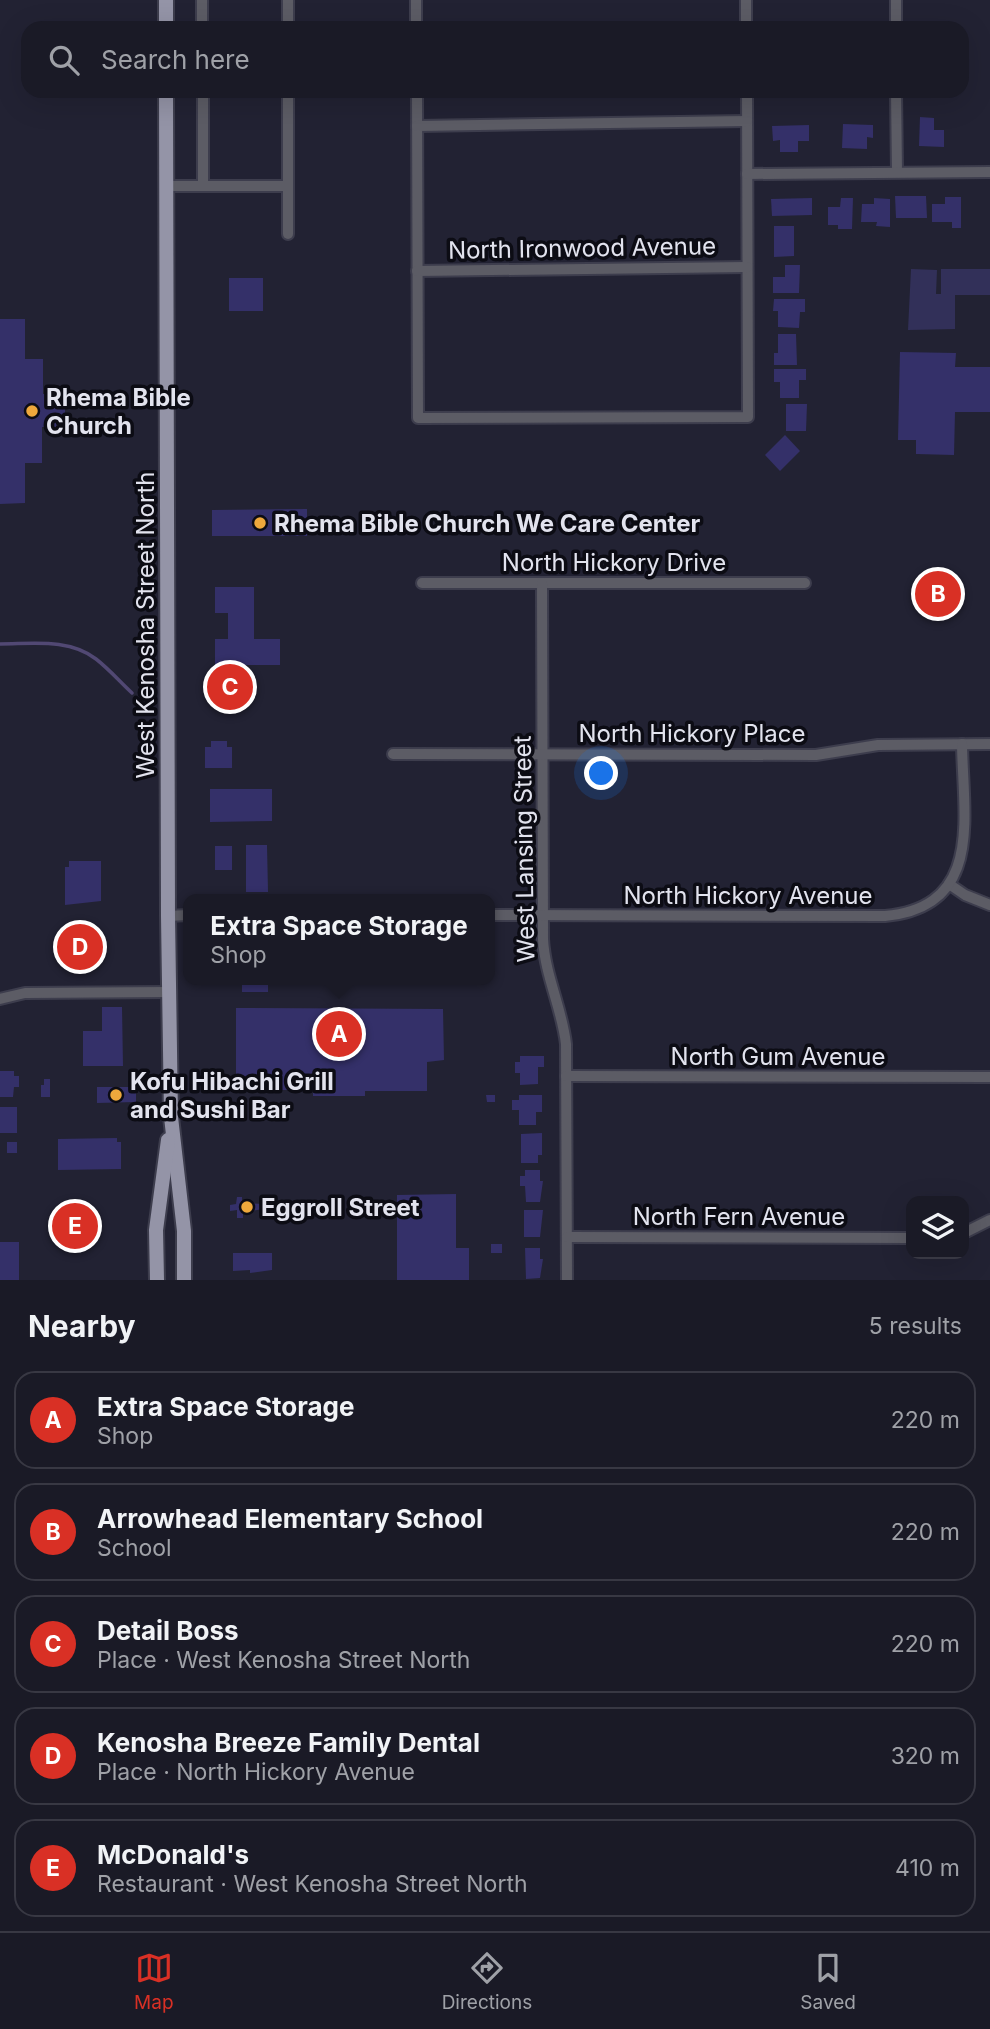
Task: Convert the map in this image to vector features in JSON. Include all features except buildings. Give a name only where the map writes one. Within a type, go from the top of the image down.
[{"type":"main road","points":[[166,0],[166,21]]},
{"type":"main road","name":"West Kenosha Street North","points":[[166,98],[171,1117],[184,1231],[184,1280]]},
{"type":"main road","name":"West Kenosha Street North","points":[[157,1280],[156,1230],[171,1117]]},
{"type":"street","points":[[202,0],[202,21]]},
{"type":"street","points":[[288,0],[288,21]]},
{"type":"street","points":[[416,0],[416,21]]},
{"type":"street","points":[[746,0],[746,21]]},
{"type":"street","points":[[896,0],[896,21]]},
{"type":"street","points":[[203,98],[203,186]]},
{"type":"street","points":[[288,98],[288,234]]},
{"type":"street","points":[[416,98],[418,418],[748,417],[747,98]]},
{"type":"street","points":[[896,98],[897,172]]},
{"type":"street","points":[[417,126],[747,121]]},
{"type":"street","points":[[747,174],[990,172]]},
{"type":"street","points":[[167,186],[288,186]]},
{"type":"street","name":"North Ironwood Avenue","points":[[417,271],[747,267]]},
{"type":"street","name":"North Hickory Drive","points":[[422,583],[805,583]]},
{"type":"street","name":"West Lansing Street","points":[[542,583],[542,915],[545,962],[565,1033],[567,1280]]},
{"type":"street","points":[[962,744],[963,849],[957,870],[949,884],[965,895],[990,905]]},
{"type":"street","name":"North Hickory Place","points":[[393,754],[816,755],[878,745],[990,744]]},
{"type":"street","name":"North Hickory Avenue","points":[[495,915],[885,916],[925,907],[938,898],[949,884]]},
{"type":"street","points":[[168,916],[183,915]]},
{"type":"street","points":[[0,999],[25,993],[170,992]]},
{"type":"street","name":"North Gum Avenue","points":[[566,1076],[990,1077]]},
{"type":"street","points":[[969,1230],[990,1220]]},
{"type":"street","name":"North Fern Avenue","points":[[567,1237],[906,1238]]},
{"type":"shaded area","points":[[911,269],[937,270],[936,294],[941,294],[941,269],[990,269],[990,295],[955,295],[955,329],[908,330]]},
{"type":"waterway","points":[[0,644],[62,645],[85,652],[132,693]]},
{"type":"place","name":"Rhema Bible Church","points":[[32,411]]},
{"type":"place","name":"Rhema Bible Church We Care Center","points":[[260,523]]},
{"type":"place","name":"Arrowhead Elementary School","points":[[938,594]]},
{"type":"place","name":"Detail Boss","points":[[230,687]]},
{"type":"place","name":"Kenosha Breeze Family Dental","points":[[80,947]]},
{"type":"place","name":"Extra Space Storage","points":[[339,1034]]},
{"type":"place","name":"Kofu Hibachi Grill and Sushi Bar","points":[[116,1095]]},
{"type":"place","name":"Eggroll Street","points":[[247,1207]]},
{"type":"place","name":"McDonald's","points":[[75,1226]]}]
